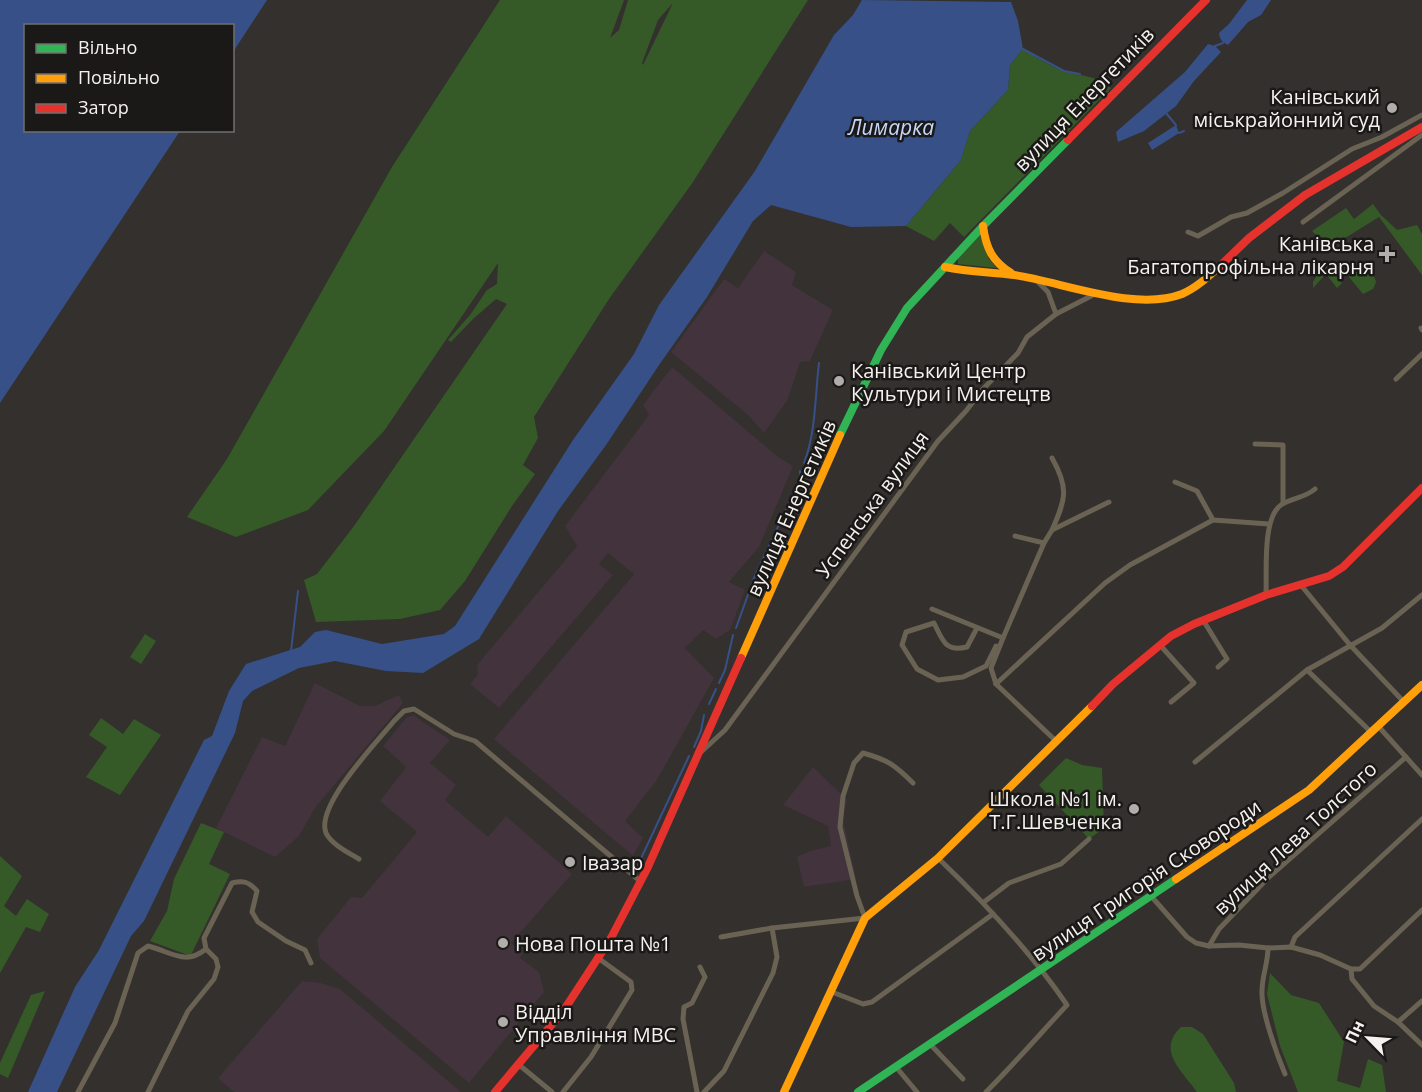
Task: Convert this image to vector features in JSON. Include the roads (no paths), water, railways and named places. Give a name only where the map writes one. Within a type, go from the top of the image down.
[{"type":"street","name":"вулиця Енергетиків","points":[[495,1092],[564,1010],[598,958],[640,881],[699,754],[854,404],[897,322],[907,308],[983,226],[1206,0]]},
{"type":"street","points":[[1188,232],[1198,236],[1231,217],[1247,213],[1352,149],[1382,137],[1422,115]]},
{"type":"street","points":[[945,267],[1014,275],[1086,290],[1095,294],[1145,299],[1180,294],[1207,279],[1255,232],[1331,178],[1422,128]]},
{"type":"street","points":[[1304,222],[1422,135]]},
{"type":"street","points":[[983,226],[986,249],[998,265],[1014,275]]},
{"type":"street","points":[[1036,280],[1048,292],[1056,314]]},
{"type":"street","name":"Успенська вулиця","points":[[699,754],[725,730],[938,441],[1018,353],[1027,337],[1056,314],[1095,294]]},
{"type":"street","points":[[1395,379],[1422,354]]},
{"type":"street","points":[[1255,444],[1283,445],[1283,503]]},
{"type":"street","points":[[1052,458],[1061,475],[1064,493],[1060,513],[1044,543],[991,668],[996,684],[1057,742]]},
{"type":"street","points":[[1175,482],[1197,491],[1213,520]]},
{"type":"street","points":[[784,1092],[865,918],[938,858],[1113,684],[1171,636],[1203,620],[1266,595],[1329,576],[1343,567],[1422,488]]},
{"type":"street","points":[[1266,595],[1269,524],[1276,509],[1283,503],[1309,494],[1315,489]]},
{"type":"street","points":[[1052,530],[1109,502]]},
{"type":"street","points":[[996,684],[1108,581],[1130,565],[1213,520],[1269,524]]},
{"type":"street","points":[[1015,536],[1044,543]]},
{"type":"street","points":[[1300,584],[1350,645],[1404,702]]},
{"type":"street","points":[[1195,762],[1307,670],[1382,628],[1422,595]]},
{"type":"street","points":[[932,609],[1003,638]]},
{"type":"street","points":[[948,616],[906,632],[902,645],[917,669],[938,680],[963,677],[986,666],[996,646]]},
{"type":"street","points":[[1203,620],[1227,659],[1218,667]]},
{"type":"street","points":[[934,623],[944,645],[955,650],[967,647],[977,628]]},
{"type":"street","points":[[1160,645],[1194,683],[1171,702]]},
{"type":"street","points":[[1307,670],[1406,757],[1422,775]]},
{"type":"street","name":"вулиця Григорія Сковороди","points":[[858,1092],[1309,790],[1422,685]]},
{"type":"street","points":[[359,859],[326,834],[324,818],[337,791],[394,721],[404,711],[414,709],[454,734],[475,741],[640,881]]},
{"type":"street","points":[[865,918],[840,827],[843,796],[854,763],[863,753],[883,759],[895,765],[914,783]]},
{"type":"street","name":"вулиця Лева Толстого","points":[[1209,946],[1219,929],[1268,878],[1406,757]]},
{"type":"street","points":[[1291,947],[1294,937],[1422,819]]},
{"type":"street","points":[[984,902],[1009,883],[1061,864],[1089,839]]},
{"type":"street","points":[[938,858],[984,902],[1042,969],[1067,1005],[1030,1044],[1020,1059],[986,1092]]},
{"type":"street","points":[[148,1092],[188,1011],[214,980],[218,967],[216,959],[206,949],[204,938],[232,883],[242,880],[250,883],[257,891],[252,912],[258,922],[286,941],[305,950],[311,963]]},
{"type":"street","points":[[1151,896],[1187,937],[1196,943],[1209,946],[1291,947],[1320,955],[1352,969],[1360,969],[1422,910]]},
{"type":"street","points":[[832,992],[863,1004],[872,1002],[993,914]]},
{"type":"street","points":[[721,937],[772,928],[865,918]]},
{"type":"street","points":[[704,1092],[724,1071],[773,973],[777,957],[772,928]]},
{"type":"street","points":[[78,1092],[115,1023],[138,953],[148,946],[187,959],[196,957],[206,949]]},
{"type":"street","points":[[1268,948],[1268,960],[1261,993],[1275,1050],[1285,1074]]},
{"type":"street","points":[[563,1092],[591,1057],[632,990],[631,982],[598,958]]},
{"type":"street","points":[[697,1092],[683,1019],[684,1007],[692,1003],[705,977],[700,968]]},
{"type":"street","points":[[1352,969],[1352,979],[1374,1006],[1398,1022],[1422,1045]]},
{"type":"street","points":[[1398,1022],[1422,1001]]},
{"type":"street","points":[[930,1044],[963,1079]]},
{"type":"street","points":[[518,1064],[552,1092]]},
{"type":"street","points":[[896,1067],[917,1092]]},
{"type":"water","points":[[0,0],[267,0],[234,50],[234,24],[24,24],[24,132],[179,132],[0,403]]},
{"type":"water","name":"Лимарка","points":[[862,0],[1011,2],[1018,21],[1023,49],[1010,65],[1008,90],[970,131],[961,160],[906,226],[851,227],[771,205],[753,221],[707,297],[558,511],[479,639],[423,673],[386,671],[335,661],[299,668],[252,691],[243,701],[235,733],[144,921],[131,936],[57,1092],[28,1092],[75,987],[99,950],[204,740],[212,736],[229,691],[246,664],[300,647],[315,632],[326,630],[382,644],[444,634],[455,626],[573,440],[634,354],[659,305],[755,171],[834,35],[853,15]]},
{"type":"water","points":[[1247,0],[1271,0],[1261,15],[1248,22],[1228,45],[1219,33],[1229,24]]},
{"type":"water","points":[[1208,44],[1215,46],[1221,52],[1194,81],[1176,106],[1144,131],[1118,142],[1116,132],[1185,72]]},
{"type":"water","points":[[1176,125],[1179,133],[1152,150],[1148,143]]},
{"type":"waterway","points":[[1215,46],[1223,43]]},
{"type":"waterway","points":[[1023,49],[1064,71],[1080,74]]},
{"type":"waterway","points":[[1166,113],[1176,125]]},
{"type":"waterway","points":[[1179,133],[1184,131]]},
{"type":"waterway","points":[[804,463],[813,427],[819,363]]},
{"type":"waterway","points":[[736,628],[754,578],[800,480],[800,471]]},
{"type":"waterway","points":[[291,651],[298,591]]},
{"type":"waterway","points":[[719,683],[725,670],[733,635]]},
{"type":"waterway","points":[[709,704],[716,689]]},
{"type":"waterway","points":[[694,747],[701,731],[704,715]]},
{"type":"waterway","points":[[637,867],[689,756]]},
{"type":"place","name":"Канівський міськрайонний суд","points":[[1392,108]]},
{"type":"place","name":"Канівська Багатопрофільна лікарня","points":[[1387,254]]},
{"type":"place","name":"Канівський Центр Культури і Мистецтв","points":[[839,381]]},
{"type":"place","name":"Школа №1 ім. Т.Г.Шевченка","points":[[1134,809]]},
{"type":"place","name":"Івазар","points":[[570,862]]},
{"type":"place","name":"Нова Пошта №1","points":[[503,943]]},
{"type":"place","name":"Відділ Управління МВС","points":[[503,1022]]}]
